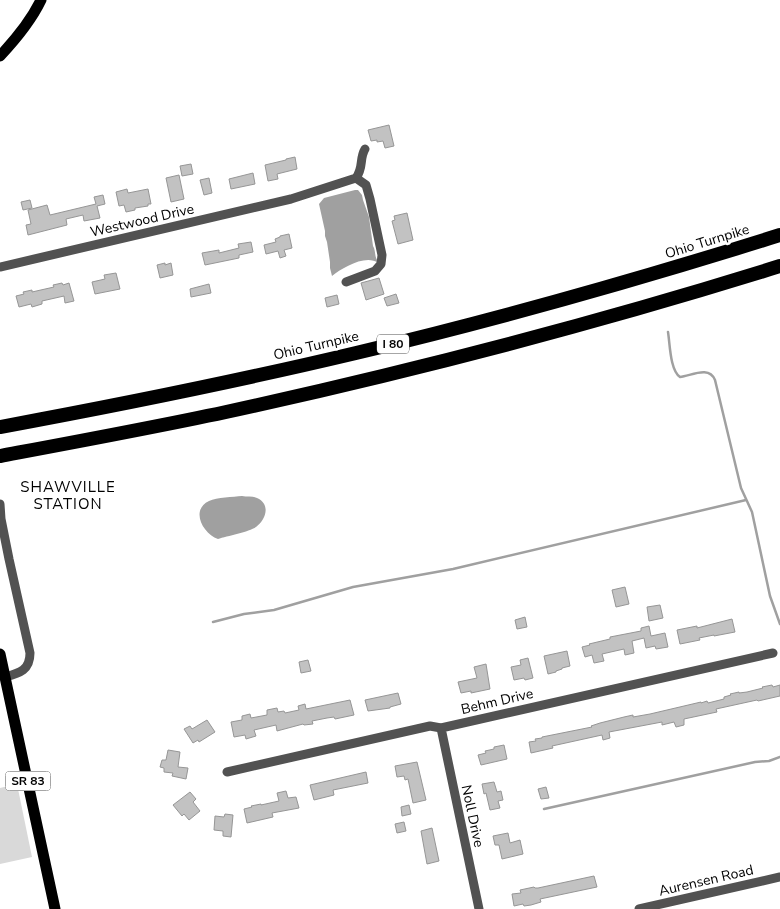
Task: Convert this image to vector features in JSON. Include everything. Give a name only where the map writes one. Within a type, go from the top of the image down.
[{"type":"highway","name":"Ohio Turnpike","points":[[0,427],[179,392],[355,353],[606,288],[780,235]]},
{"type":"highway","name":"I 80","points":[[0,456],[225,412],[350,384],[492,349],[780,266]]},
{"type":"main road","points":[[0,56],[21,32],[41,0]]},
{"type":"main road","name":"SR 83","points":[[0,654],[5,677],[5,699],[55,909]]},
{"type":"street","points":[[346,282],[375,271],[381,264],[382,255],[366,185],[356,178],[362,166],[362,154],[365,150]]},
{"type":"street","name":"Westwood Drive","points":[[0,267],[291,199],[356,178]]},
{"type":"street","points":[[0,504],[9,559],[30,653],[30,660],[24,669],[16,674],[5,677]]},
{"type":"street","name":"Behm Drive","points":[[226,772],[430,726],[441,728],[773,653]]},
{"type":"street","name":"Noll Drive","points":[[441,728],[479,909]]},
{"type":"street","name":"Aurensen Road","points":[[639,909],[780,878]]},
{"type":"shaded area","points":[[358,190],[362,195],[369,217],[373,246],[378,263],[367,260],[361,261],[342,269],[332,276],[319,204],[324,198]]},
{"type":"shaded area","points":[[242,496],[255,497],[264,504],[266,512],[259,524],[248,531],[218,539],[208,532],[201,522],[200,510],[203,505],[216,499]]},
{"type":"shaded area","points":[[17,784],[32,857],[0,864],[0,788]]},
{"type":"building","points":[[389,125],[394,146],[385,148],[383,141],[371,141],[368,130]]},
{"type":"building","points":[[295,157],[297,169],[277,174],[278,179],[268,181],[265,165]]},
{"type":"building","points":[[191,164],[193,174],[182,176],[180,166]]},
{"type":"building","points":[[253,173],[255,184],[231,189],[229,179]]},
{"type":"building","points":[[179,175],[184,199],[171,202],[166,178]]},
{"type":"building","points":[[209,178],[212,193],[204,195],[200,180]]},
{"type":"building","points":[[127,189],[128,193],[148,189],[151,204],[126,212],[124,205],[119,206],[116,192]]},
{"type":"building","points":[[103,195],[105,204],[97,206],[100,218],[84,221],[83,215],[66,219],[67,225],[28,235],[26,225],[31,224],[28,210],[47,205],[50,215],[96,204],[94,197]]},
{"type":"building","points":[[30,200],[32,208],[23,210],[21,202]]},
{"type":"building","points":[[407,213],[413,240],[398,244],[392,221],[395,220],[394,216]]},
{"type":"building","points":[[289,234],[292,248],[284,250],[286,256],[280,258],[278,251],[266,254],[264,245],[276,242],[275,239]]},
{"type":"building","points":[[251,242],[253,252],[239,255],[239,258],[205,265],[202,253],[219,250],[219,253],[239,248],[238,244]]},
{"type":"building","points":[[165,263],[165,265],[171,263],[173,275],[160,278],[157,265]]},
{"type":"building","points":[[116,273],[120,289],[95,294],[92,282],[105,279],[104,275]]},
{"type":"building","points":[[379,278],[384,294],[366,300],[361,283]]},
{"type":"building","points":[[62,283],[63,285],[69,283],[74,301],[65,303],[64,296],[42,301],[42,304],[32,307],[31,304],[19,307],[16,296],[24,294],[23,292],[54,287],[53,285]]},
{"type":"building","points":[[209,284],[211,293],[191,297],[190,289]]},
{"type":"building","points":[[396,294],[399,303],[387,306],[384,298]]},
{"type":"building","points":[[337,295],[339,304],[327,307],[325,298]]},
{"type":"building","points":[[625,587],[629,604],[616,607],[612,590]]},
{"type":"building","points":[[660,605],[663,618],[649,621],[647,607]]},
{"type":"building","points":[[525,617],[527,627],[517,629],[515,620]]},
{"type":"building","points":[[732,619],[735,632],[699,638],[700,640],[680,644],[677,630],[697,626],[697,628]]},
{"type":"building","points":[[649,626],[651,636],[665,633],[668,647],[656,649],[655,646],[646,648],[644,638],[632,641],[634,653],[625,655],[624,649],[602,654],[604,661],[594,663],[592,655],[585,657],[582,647],[610,639],[610,637],[641,631],[641,628]]},
{"type":"building","points":[[567,651],[570,666],[548,674],[544,656]]},
{"type":"building","points":[[528,658],[533,678],[514,680],[511,667],[521,665],[520,660]]},
{"type":"building","points":[[308,660],[311,671],[301,673],[299,662]]},
{"type":"building","points":[[486,664],[490,689],[461,693],[458,682],[477,678],[474,667]]},
{"type":"building","points":[[772,685],[773,687],[780,685],[780,696],[716,709],[717,712],[684,719],[684,725],[676,727],[674,722],[662,725],[662,722],[609,732],[610,738],[603,740],[602,735],[552,746],[553,748],[531,753],[529,742],[536,741],[535,739],[542,737],[592,727],[600,723],[633,715],[633,717],[650,714],[707,701],[708,703],[724,699],[724,697],[730,694],[747,692]]},
{"type":"building","points":[[398,693],[401,704],[390,708],[368,711],[365,700]]},
{"type":"building","points":[[350,700],[354,715],[312,721],[313,724],[303,724],[277,731],[276,725],[254,730],[256,736],[246,739],[245,735],[234,737],[231,722],[242,720],[242,716],[250,714],[251,718],[267,715],[267,710],[277,708],[278,712],[284,711],[285,713],[299,710],[298,706],[305,704],[306,709]]},
{"type":"building","points":[[207,720],[215,732],[199,742],[198,740],[193,743],[184,729],[190,726],[192,729]]},
{"type":"building","points":[[504,745],[507,759],[481,765],[478,755],[494,749],[494,747]]},
{"type":"building","points":[[168,750],[180,752],[178,767],[188,768],[186,779],[172,776],[173,773],[164,772],[164,768],[160,767],[162,760],[166,760]]},
{"type":"building","points":[[417,762],[426,800],[413,803],[408,779],[405,780],[404,776],[397,777],[395,766]]},
{"type":"building","points":[[366,772],[368,783],[333,790],[334,795],[314,800],[310,785]]},
{"type":"building","points":[[494,782],[497,792],[501,791],[503,800],[498,801],[500,808],[490,810],[482,784]]},
{"type":"building","points":[[546,787],[549,798],[541,799],[538,789]]},
{"type":"building","points":[[286,791],[288,798],[296,797],[299,808],[272,813],[273,817],[247,823],[244,809],[279,801],[277,793]]},
{"type":"building","points":[[190,792],[196,799],[193,802],[200,811],[189,820],[184,814],[182,816],[173,805]]},
{"type":"building","points":[[409,805],[411,814],[402,816],[401,807]]},
{"type":"building","points":[[225,814],[233,815],[231,837],[223,836],[223,831],[214,830],[215,816],[224,817]]},
{"type":"building","points":[[404,822],[406,831],[397,833],[395,824]]},
{"type":"building","points":[[432,828],[439,861],[427,864],[421,831]]},
{"type":"building","points":[[508,833],[510,843],[520,840],[523,854],[502,859],[499,845],[495,845],[493,836]]},
{"type":"building","points":[[594,876],[597,887],[540,899],[541,902],[531,905],[514,906],[512,894],[521,893],[520,890]]},
{"type":"waterway","points":[[668,332],[672,363],[677,374],[680,377],[705,372],[709,373],[715,380],[741,488],[752,512],[770,596],[780,624]]},
{"type":"waterway","points":[[213,622],[244,614],[274,610],[353,587],[453,569],[746,500]]},
{"type":"waterway","points":[[544,809],[755,762],[769,761],[780,757]]},
{"type":"district","name":"SHAWVILLE STATION","points":[[68,496]]}]
